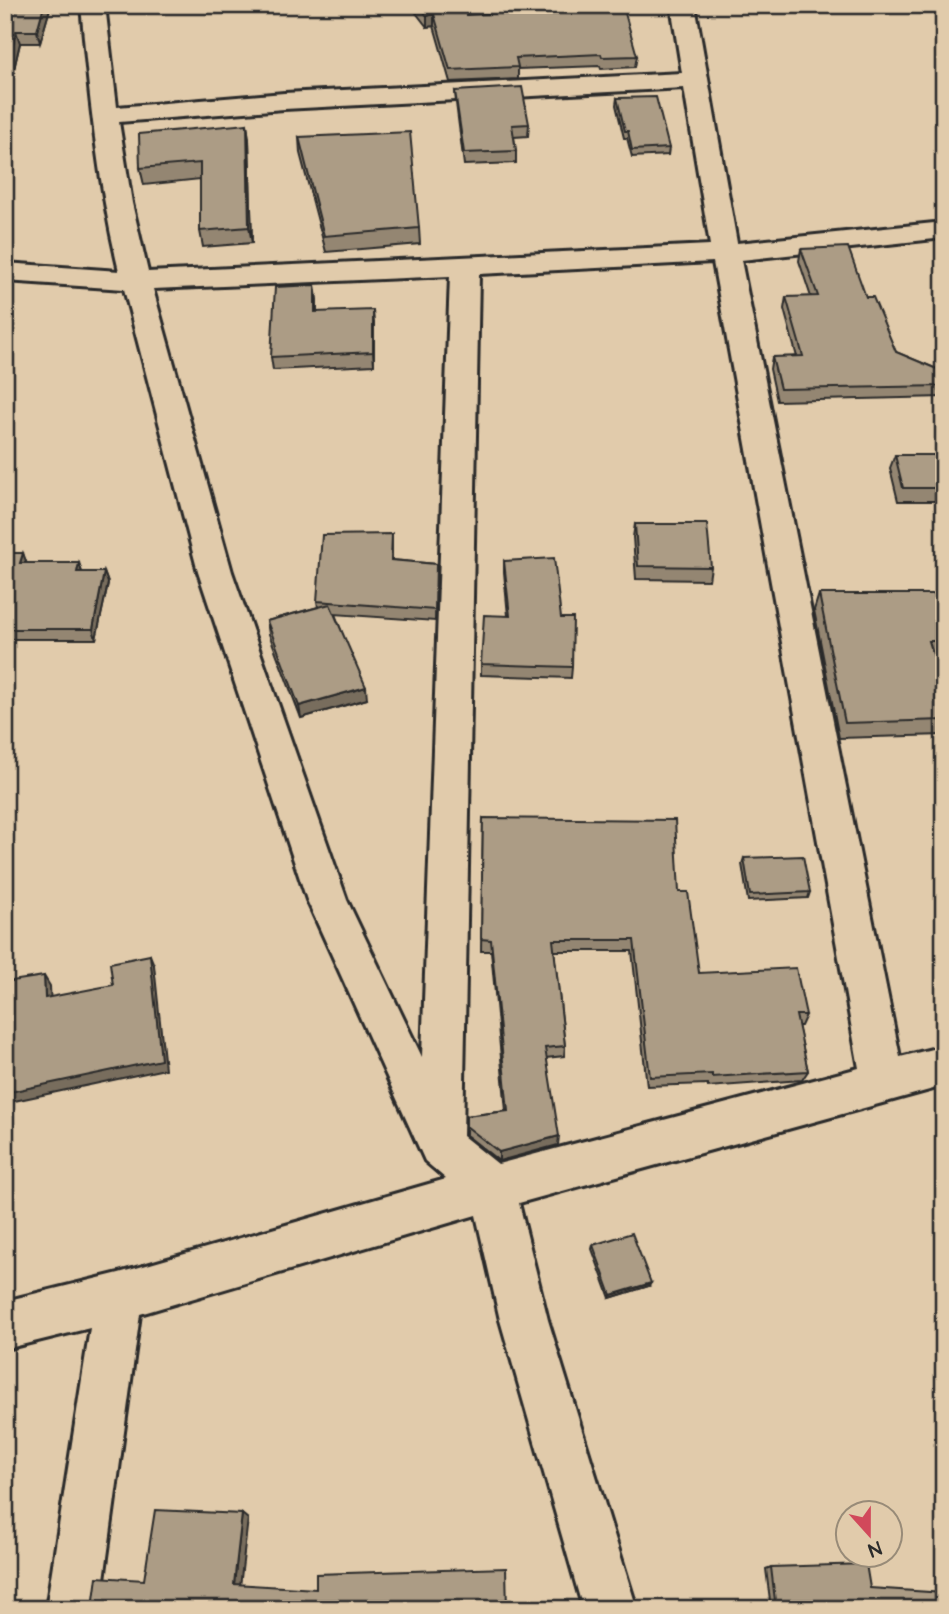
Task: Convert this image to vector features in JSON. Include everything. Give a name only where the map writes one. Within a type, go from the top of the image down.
[{"type":"street","points":[[93,5],[104,116],[135,281],[151,330],[215,572],[327,900],[441,1146],[492,1188],[524,1320],[610,1609]]},
{"type":"street","points":[[682,5],[725,253],[884,1084]]},
{"type":"street","points":[[104,116],[298,101],[695,80]]},
{"type":"street","points":[[5,272],[135,281],[725,253],[944,230]]},
{"type":"street","points":[[441,1146],[465,266]]},
{"type":"street","points":[[5,1325],[119,1297],[492,1188],[944,1066]]},
{"type":"street","points":[[74,1609],[119,1297]]},
{"type":"building","points":[[5,5],[44,5],[37,31],[16,31],[5,77]]},
{"type":"building","points":[[419,5],[464,5],[466,15],[623,6],[637,56],[602,57],[601,54],[516,58],[518,67],[450,70],[434,14],[427,16]]},
{"type":"building","points":[[522,87],[529,124],[512,125],[516,151],[464,153],[455,91]]},
{"type":"building","points":[[656,97],[669,148],[632,150],[617,98]]},
{"type":"building","points":[[247,124],[249,227],[200,231],[200,163],[140,168],[139,134]]},
{"type":"building","points":[[410,132],[419,228],[324,236],[299,137]]},
{"type":"building","points":[[848,247],[866,297],[873,297],[896,352],[944,372],[944,386],[780,389],[772,357],[803,356],[786,297],[818,296],[801,249]]},
{"type":"building","points":[[315,285],[315,312],[373,310],[373,352],[271,357],[275,287]]},
{"type":"building","points":[[895,455],[944,455],[944,488],[903,488]]},
{"type":"building","points":[[635,524],[707,524],[711,567],[638,566]]},
{"type":"building","points":[[392,534],[391,560],[436,564],[435,610],[317,601],[322,535]]},
{"type":"building","points":[[5,553],[23,553],[20,563],[79,563],[77,572],[104,572],[93,629],[5,629]]},
{"type":"building","points":[[554,558],[561,618],[573,618],[572,667],[481,664],[484,615],[510,616],[504,561]]},
{"type":"building","points":[[819,594],[944,594],[944,641],[929,641],[944,691],[944,720],[845,723]]},
{"type":"building","points":[[330,604],[366,687],[299,706],[267,621]]},
{"type":"building","points":[[483,818],[675,820],[679,892],[688,892],[699,973],[796,968],[806,1015],[796,1015],[808,1071],[712,1077],[712,1074],[650,1077],[634,940],[553,940],[565,1046],[545,1048],[559,1136],[499,1152],[466,1126],[466,1116],[508,1111],[491,940],[481,939]]},
{"type":"building","points":[[803,856],[810,892],[750,895],[744,858]]},
{"type":"building","points":[[150,955],[161,1060],[5,1093],[5,982],[44,976],[45,998],[113,985],[110,963]]},
{"type":"building","points":[[632,1233],[651,1283],[611,1295],[593,1245]]},
{"type":"building","points":[[155,1510],[242,1514],[234,1584],[316,1589],[316,1574],[506,1568],[507,1609],[89,1609],[93,1607],[97,1577],[144,1580]]},
{"type":"building","points":[[834,1565],[834,1568],[867,1568],[870,1588],[944,1593],[944,1609],[776,1609],[771,1567]]}]
